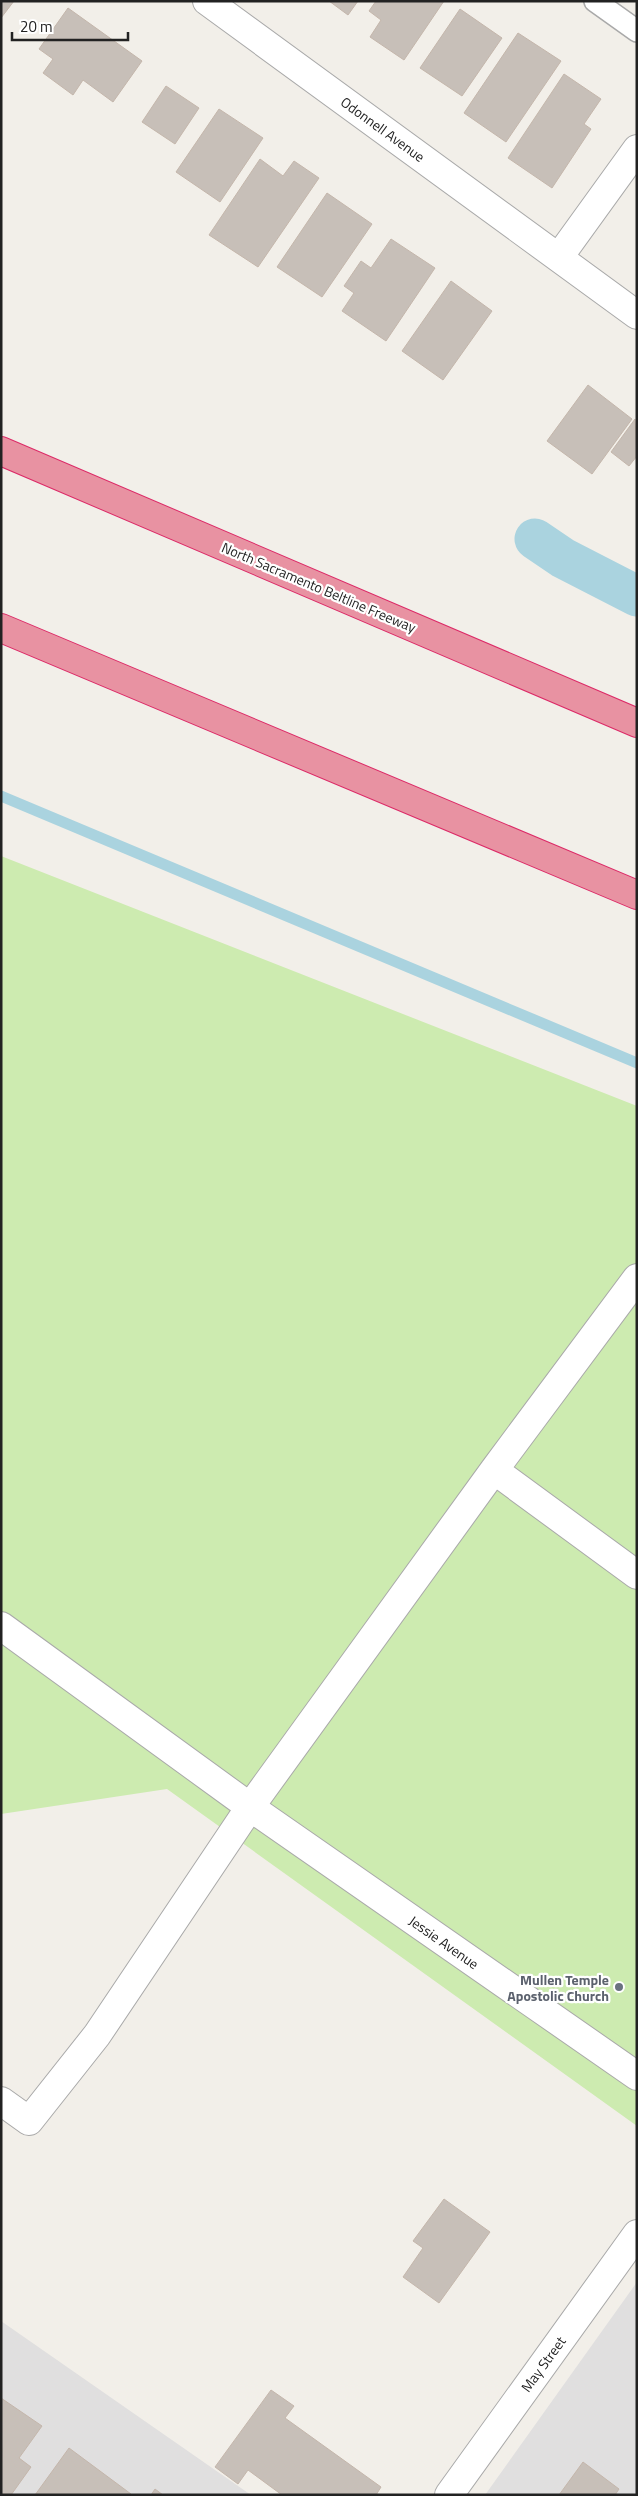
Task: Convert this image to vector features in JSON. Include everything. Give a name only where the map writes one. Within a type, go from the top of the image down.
[{"type":"highway","name":"North Sacramento Beltline Freeway","points":[[1,451],[637,723]]},
{"type":"highway","points":[[1,628],[637,895]]},
{"type":"street","name":"Odonnell Avenue","points":[[207,1],[637,315]]},
{"type":"street","points":[[559,257],[637,149]]},
{"type":"street","points":[[1,2101],[29,2121],[97,2035],[250,1807],[494,1470],[637,1278]]},
{"type":"street","points":[[494,1470],[637,1575]]},
{"type":"street","name":"Jessie Avenue","points":[[1,1626],[250,1807],[637,2076]]},
{"type":"street","name":"May Street","points":[[449,2495],[637,2234]]},
{"type":"lane","points":[[595,1],[637,31]]},
{"type":"shaded area","points":[[637,2282],[637,2495],[485,2495]]},
{"type":"shaded area","points":[[1,2321],[251,2495],[1,2495]]},
{"type":"green space","points":[[1,856],[637,1106],[637,2126],[167,1789],[1,1814]]},
{"type":"building","points":[[1,1],[14,1],[1,18]]},
{"type":"building","points":[[329,1],[358,1],[348,15]]},
{"type":"building","points":[[376,1],[444,1],[404,60],[370,37],[381,20],[369,11]]},
{"type":"building","points":[[68,8],[142,61],[113,102],[83,80],[73,95],[43,73],[53,59],[39,49]]},
{"type":"building","points":[[460,9],[502,38],[462,96],[420,68]]},
{"type":"building","points":[[518,33],[561,61],[506,142],[464,113]]},
{"type":"building","points":[[564,74],[601,99],[584,124],[591,129],[552,188],[508,158]]},
{"type":"building","points":[[166,86],[199,108],[175,144],[142,122]]},
{"type":"building","points":[[219,109],[263,138],[220,202],[176,172]]},
{"type":"building","points":[[260,159],[283,176],[294,161],[319,178],[258,267],[209,235]]},
{"type":"building","points":[[327,193],[372,224],[322,297],[277,267]]},
{"type":"building","points":[[391,239],[435,268],[386,341],[342,311],[354,293],[344,286],[361,261],[371,268]]},
{"type":"building","points":[[451,281],[492,311],[443,380],[402,351]]},
{"type":"building","points":[[588,385],[632,419],[592,474],[547,441]]},
{"type":"building","points":[[635,419],[637,456],[629,466],[611,452]]},
{"type":"building","points":[[444,2199],[490,2232],[439,2303],[403,2277],[423,2248],[413,2241]]},
{"type":"building","points":[[271,2390],[294,2406],[285,2418],[381,2487],[376,2495],[282,2495],[248,2470],[238,2484],[215,2467]]},
{"type":"building","points":[[1,2398],[42,2426],[19,2458],[31,2467],[11,2495],[1,2495]]},
{"type":"building","points":[[69,2448],[131,2494],[35,2495]]},
{"type":"building","points":[[583,2462],[619,2489],[615,2495],[559,2495]]},
{"type":"building","points":[[155,2489],[163,2495],[151,2495]]},
{"type":"waterway","points":[[535,539],[563,558],[637,596]]},
{"type":"waterway","points":[[1,796],[637,1063]]},
{"type":"place","name":"Mullen Temple Apostolic Church","points":[[619,1987]]}]
